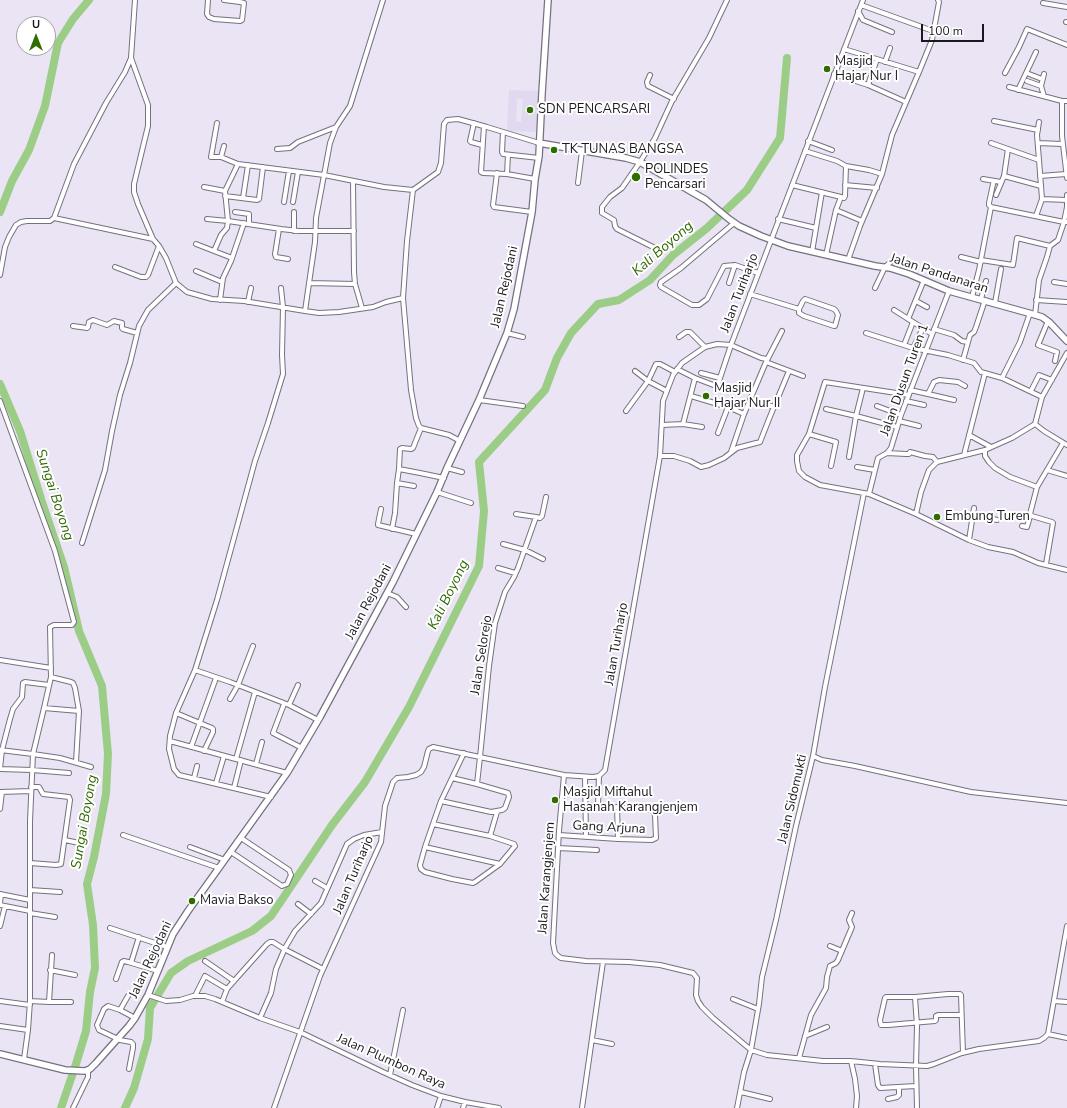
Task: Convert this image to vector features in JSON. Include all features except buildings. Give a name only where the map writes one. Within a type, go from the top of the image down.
[{"type":"main road","name":"Jalan Rejodani","points":[[85,1071],[118,1039],[135,1018],[149,995],[167,946],[177,927],[271,797],[302,748],[393,582],[444,478],[447,468],[507,333],[514,309],[532,212],[535,179],[539,158],[548,0]]},
{"type":"main road","name":"Jalan Pandanaran","points":[[539,143],[626,158],[640,162],[706,200],[731,221],[746,230],[788,246],[875,266],[890,268],[909,274],[949,291],[1042,317],[1067,341]]},
{"type":"main road","points":[[0,1054],[65,1070],[85,1071]]},
{"type":"street","points":[[0,275],[9,237],[16,224],[26,221],[50,221],[54,218],[74,164],[106,103],[125,72],[131,58],[135,0]]},
{"type":"street","points":[[208,0],[207,14],[209,17],[214,19],[241,21],[244,3],[224,0]]},
{"type":"street","points":[[305,311],[315,242],[316,218],[330,143],[336,127],[350,106],[383,0]]},
{"type":"street","points":[[657,249],[617,229],[614,220],[604,215],[602,211],[603,205],[610,197],[622,188],[655,138],[674,99],[709,38],[727,0]]},
{"type":"street","name":"Jalan Turiharjo","points":[[274,1108],[323,969],[381,842],[385,806],[393,782],[397,778],[416,775],[421,772],[429,749],[433,747],[564,775],[593,777],[599,776],[605,770],[660,456],[663,401],[676,371],[682,363],[705,347],[717,344],[731,345],[863,0]]},
{"type":"street","points":[[848,260],[862,221],[882,174],[892,135],[932,40],[939,2],[938,0]]},
{"type":"street","points":[[1043,3],[1067,7]]},
{"type":"street","points":[[861,5],[933,31]]},
{"type":"street","points":[[858,11],[863,20],[892,32]]},
{"type":"street","points":[[1005,73],[1019,48],[1027,29],[1067,45]]},
{"type":"street","points":[[885,62],[890,48]]},
{"type":"street","points":[[844,49],[919,72]]},
{"type":"street","points":[[1018,90],[1036,52]]},
{"type":"street","points":[[131,58],[148,105],[148,126],[134,184],[134,192],[153,239],[160,246],[176,283],[186,292],[212,299],[248,302],[319,313],[339,312],[373,307],[403,298]]},
{"type":"street","points":[[868,85],[877,59]]},
{"type":"street","points":[[834,74],[868,85],[906,102]]},
{"type":"street","points":[[1029,74],[1042,79]]},
{"type":"street","points":[[1044,74],[1041,86],[1044,96]]},
{"type":"street","points":[[650,75],[647,82],[648,86],[674,99]]},
{"type":"street","points":[[1027,81],[1041,86]]},
{"type":"street","points":[[1009,87],[1067,101]]},
{"type":"street","points":[[1040,176],[1066,176],[1062,144],[1062,101]]},
{"type":"street","points":[[217,123],[211,157],[221,157],[238,164],[324,175],[384,187],[413,190],[438,172],[441,163],[444,124],[447,120],[458,119],[539,143]]},
{"type":"street","points":[[994,121],[1038,130]]},
{"type":"street","points":[[1036,216],[1042,198],[1038,143],[1039,122]]},
{"type":"street","points":[[474,124],[470,141],[482,145]]},
{"type":"street","points":[[484,126],[481,172],[507,174],[535,179]]},
{"type":"street","points":[[277,149],[290,148],[298,142],[336,127]]},
{"type":"street","points":[[503,132],[503,154],[539,158]]},
{"type":"street","points":[[808,141],[832,150]]},
{"type":"street","points":[[1038,143],[1062,144]]},
{"type":"street","points":[[991,144],[1039,160]]},
{"type":"street","points":[[221,157],[224,146]]},
{"type":"street","points":[[996,195],[1004,176],[1008,149]]},
{"type":"street","points":[[578,183],[582,151]]},
{"type":"street","points":[[805,151],[837,161],[846,166],[882,174]]},
{"type":"street","points":[[507,174],[508,155]]},
{"type":"street","points":[[214,251],[221,235],[227,228],[228,221],[225,191],[238,164]]},
{"type":"street","points":[[243,198],[248,165]]},
{"type":"street","points":[[792,185],[844,198],[846,166]]},
{"type":"street","points":[[225,196],[257,200],[260,199],[264,167]]},
{"type":"street","points":[[284,202],[289,171]]},
{"type":"street","points":[[293,202],[298,172]]},
{"type":"street","points":[[497,173],[494,207],[532,212]]},
{"type":"street","points":[[1004,176],[1041,186]]},
{"type":"street","points":[[982,178],[1001,182]]},
{"type":"street","points":[[352,181],[355,284],[362,308]]},
{"type":"street","points":[[972,297],[981,261],[991,207],[989,203],[993,184]]},
{"type":"street","points":[[846,185],[877,188]]},
{"type":"street","points":[[204,187],[225,191]]},
{"type":"street","points":[[413,190],[406,241],[403,298],[411,390],[416,418],[421,428],[449,435],[460,441]]},
{"type":"street","points":[[812,252],[822,192]]},
{"type":"street","points":[[1002,378],[1032,314],[1039,280],[1050,246],[1058,240],[1066,222],[1067,195]]},
{"type":"street","points":[[826,255],[836,210],[841,197]]},
{"type":"street","points":[[1042,198],[1066,200]]},
{"type":"street","points":[[991,207],[1066,222]]},
{"type":"street","points":[[836,210],[862,221]]},
{"type":"street","points":[[235,212],[249,214],[249,224]]},
{"type":"street","points":[[294,212],[294,231]]},
{"type":"street","points":[[54,218],[153,239]]},
{"type":"street","points":[[207,219],[294,231],[315,232],[354,230]]},
{"type":"street","points":[[778,219],[816,228]]},
{"type":"street","points":[[731,221],[681,268],[661,282],[661,287],[692,305],[699,305],[707,299],[724,266],[735,265],[758,273]]},
{"type":"street","points":[[220,300],[223,278],[244,224]]},
{"type":"street","points":[[279,229],[275,254],[276,256],[288,259]]},
{"type":"street","points":[[961,257],[1013,265],[1017,238],[1050,246]]},
{"type":"street","points":[[196,244],[232,258]]},
{"type":"street","points":[[115,267],[141,277],[146,277],[160,246]]},
{"type":"street","points":[[875,288],[885,268],[894,259]]},
{"type":"street","points":[[729,283],[735,265]]},
{"type":"street","points":[[995,303],[1000,269]]},
{"type":"street","points":[[196,272],[222,282]]},
{"type":"street","points":[[908,319],[924,280]]},
{"type":"street","points":[[963,360],[970,335],[974,332],[976,327],[986,281]]},
{"type":"street","points":[[1054,282],[1067,284]]},
{"type":"street","points":[[82,543],[105,470],[120,395],[139,326],[148,310],[176,283]]},
{"type":"street","points":[[309,283],[355,284]]},
{"type":"street","points":[[248,302],[251,288]]},
{"type":"street","points":[[271,797],[179,775],[173,765],[169,749],[170,736],[176,712],[195,670],[217,600],[255,461],[283,374],[283,307],[281,288]]},
{"type":"street","name":"Jalan Dusun Turen 1","points":[[869,494],[878,458],[887,453],[890,448],[910,390],[949,291]]},
{"type":"street","points":[[750,294],[799,309]]},
{"type":"street","points":[[805,299],[834,309],[838,316],[835,326],[801,315],[799,313],[799,309],[805,299]]},
{"type":"street","points":[[1036,300],[1067,302]]},
{"type":"street","points":[[916,301],[927,307]]},
{"type":"street","points":[[894,310],[932,334]]},
{"type":"street","points":[[73,326],[87,328],[89,322],[93,320],[107,325],[114,321],[122,323],[123,329],[137,333]]},
{"type":"street","points":[[904,345],[913,322]]},
{"type":"street","points":[[1048,322],[1038,345],[1057,352],[1055,361]]},
{"type":"street","points":[[913,348],[923,328]]},
{"type":"street","points":[[934,329],[954,335],[962,341],[968,342]]},
{"type":"street","points":[[731,452],[744,414],[782,331]]},
{"type":"street","points":[[679,337],[686,332],[690,332],[705,347]]},
{"type":"street","points":[[507,333],[524,337]]},
{"type":"street","points":[[866,333],[913,348],[974,363],[981,372],[1002,378],[1042,396]]},
{"type":"street","points":[[626,411],[648,381],[656,364],[658,363],[716,386],[731,345],[788,371],[803,376]]},
{"type":"street","points":[[916,514],[928,470],[937,462],[985,450],[1012,438],[1035,424],[1042,396],[1067,353]]},
{"type":"street","points":[[635,371],[648,381],[667,391]]},
{"type":"street","points":[[660,456],[674,456],[690,460],[701,467],[724,458],[737,448],[760,442],[788,371]]},
{"type":"street","points":[[701,373],[720,378]]},
{"type":"street","points":[[964,455],[985,373]]},
{"type":"street","points":[[1031,391],[1039,375],[1052,380]]},
{"type":"street","points":[[683,424],[695,378]]},
{"type":"street","points":[[928,394],[934,382],[939,380],[958,382],[965,386]]},
{"type":"street","points":[[909,395],[825,382],[809,434],[797,455],[796,462],[799,471],[805,477],[820,485],[869,494],[916,514],[968,540],[988,547],[1013,552],[1038,563],[1067,570]]},
{"type":"street","points":[[849,456],[856,416],[863,388]]},
{"type":"street","points":[[910,390],[954,400]]},
{"type":"street","points":[[691,396],[744,414]]},
{"type":"street","points":[[751,399],[774,407]]},
{"type":"street","points":[[478,400],[523,406]]},
{"type":"street","points":[[0,401],[55,551],[74,622],[72,625],[54,625],[50,627],[51,677],[33,754],[30,863],[30,1003],[24,1059]]},
{"type":"street","points":[[906,402],[924,405]]},
{"type":"street","points":[[877,406],[901,415]]},
{"type":"street","points":[[718,433],[728,408]]},
{"type":"street","points":[[826,409],[897,427]]},
{"type":"street","points":[[899,421],[919,426]]},
{"type":"street","points":[[662,425],[683,424],[702,427]]},
{"type":"street","points":[[1022,526],[1028,527],[1037,487],[1065,444],[1035,424]]},
{"type":"street","points":[[392,529],[395,513],[400,449],[413,448],[421,428]]},
{"type":"street","points":[[809,434],[836,442],[831,466]]},
{"type":"street","points":[[969,435],[991,447]]},
{"type":"street","points":[[910,452],[912,446]]},
{"type":"street","points":[[985,450],[985,456],[995,468],[1010,477],[1037,487]]},
{"type":"street","points":[[887,453],[908,454],[910,452],[933,457],[937,462]]},
{"type":"street","points":[[857,467],[875,470]]},
{"type":"street","points":[[447,468],[462,472]]},
{"type":"street","points":[[399,469],[444,478]]},
{"type":"street","points":[[1047,470],[1067,476]]},
{"type":"street","points":[[397,483],[414,486]]},
{"type":"street","points":[[437,492],[471,503]]},
{"type":"street","name":"Jalan Sidomukti","points":[[737,1108],[744,1072],[751,1050],[762,977],[813,756],[825,687],[864,493]]},
{"type":"street","name":"Jalan Selorejo","points":[[477,784],[495,622],[505,592],[515,574],[525,550],[536,517],[540,518],[542,516],[546,497]]},
{"type":"street","points":[[968,540],[974,508]]},
{"type":"street","points":[[381,509],[378,525],[416,534]]},
{"type":"street","points":[[516,514],[536,517]]},
{"type":"street","points":[[973,514],[997,520]]},
{"type":"street","points":[[1030,516],[1053,523],[1046,564]]},
{"type":"street","points":[[503,544],[525,550],[544,559]]},
{"type":"street","points":[[498,568],[515,574]]},
{"type":"street","points":[[388,591],[397,597],[406,607]]},
{"type":"street","points":[[230,698],[238,686],[253,646]]},
{"type":"street","points":[[0,660],[51,668]]},
{"type":"street","points":[[195,670],[289,705],[318,720]]},
{"type":"street","points":[[51,677],[73,683],[77,694],[80,711],[76,762]]},
{"type":"street","points":[[191,747],[216,678]]},
{"type":"street","points":[[49,685],[26,682],[23,683],[22,697],[13,709],[1,750],[0,769],[69,773]]},
{"type":"street","points":[[289,705],[298,685]]},
{"type":"street","points":[[236,759],[255,692]]},
{"type":"street","points":[[284,704],[273,733],[302,748]]},
{"type":"street","points":[[44,708],[80,711]]},
{"type":"street","points":[[176,712],[213,729],[204,751]]},
{"type":"street","points":[[170,741],[287,773]]},
{"type":"street","points":[[256,764],[262,742]]},
{"type":"street","points":[[1,750],[60,758],[91,767]]},
{"type":"street","points":[[433,824],[490,836],[514,844],[515,846],[500,864],[473,883],[425,872],[421,869],[420,865],[425,847],[433,824],[441,801],[464,753]]},
{"type":"street","points":[[216,783],[224,756]]},
{"type":"street","points":[[813,756],[822,760],[971,792],[1067,803]]},
{"type":"street","points":[[234,788],[241,760]]},
{"type":"street","points":[[194,778],[197,766]]},
{"type":"street","name":"Jalan Karangjenjem","points":[[564,775],[558,848],[553,944],[555,953],[561,958],[603,962]]},
{"type":"street","points":[[598,806],[599,776]]},
{"type":"street","points":[[585,777],[586,837]]},
{"type":"street","points":[[441,801],[485,812],[497,812],[505,808],[509,797],[508,793],[452,778]]},
{"type":"street","points":[[0,809],[1,792],[39,787],[43,794],[70,798],[61,864],[30,863]]},
{"type":"street","points":[[585,805],[617,808],[618,839]]},
{"type":"street","name":"Gang Arjuna","points":[[559,835],[618,839],[655,839],[655,815],[652,810],[617,808]]},
{"type":"street","points":[[490,836],[497,812]]},
{"type":"street","points":[[260,1018],[272,989],[276,969],[284,949],[295,931],[321,903],[347,844],[364,835],[382,832]]},
{"type":"street","points":[[123,835],[219,868]]},
{"type":"street","points":[[231,852],[282,886],[287,884],[291,875],[289,870],[241,838]]},
{"type":"street","points":[[65,840],[79,842],[81,847],[80,853]]},
{"type":"street","points":[[190,847],[225,860]]},
{"type":"street","points":[[425,847],[500,864]]},
{"type":"street","points":[[558,848],[598,850]]},
{"type":"street","points":[[315,881],[327,888]]},
{"type":"street","points":[[30,890],[60,892]]},
{"type":"street","points":[[0,926],[2,905],[0,894],[30,900]]},
{"type":"street","points":[[298,904],[311,914]]},
{"type":"street","points":[[2,905],[54,917]]},
{"type":"street","points":[[799,1058],[812,1015],[826,988],[830,966],[836,963],[852,927],[849,920],[852,913]]},
{"type":"street","points":[[582,1108],[603,962],[629,962],[660,965],[693,973],[697,978],[696,995],[702,1007],[751,1050],[767,1055],[822,1061],[851,1061],[916,1066],[934,1064],[963,1053],[979,1049],[1039,1041],[1044,1038],[1048,1034],[1067,926]]},
{"type":"street","points":[[110,928],[167,946]]},
{"type":"street","points":[[131,963],[139,937]]},
{"type":"street","points":[[222,1002],[227,989],[268,943],[273,942],[323,969]]},
{"type":"street","points":[[830,946],[842,951]]},
{"type":"street","points":[[49,1002],[52,955]]},
{"type":"street","points":[[116,980],[122,962],[126,961],[158,972]]},
{"type":"street","points":[[206,961],[234,981]]},
{"type":"street","points":[[50,970],[75,975]]},
{"type":"street","points":[[149,995],[166,1001],[180,1000],[195,996],[205,976],[227,989]]},
{"type":"street","points":[[962,1015],[938,1015],[936,1016],[935,1021],[883,1025],[880,1023],[883,1004],[886,997],[960,994],[962,1015],[963,1053]]},
{"type":"street","points":[[120,1010],[128,996]]},
{"type":"street","name":"Jalan Plumbon Raya","points":[[195,996],[205,996],[300,1032],[390,1075],[441,1096],[499,1108]]},
{"type":"street","points":[[915,997],[917,1108]]},
{"type":"street","points":[[734,999],[758,1010]]},
{"type":"street","points":[[0,1001],[30,1003],[71,1002]]},
{"type":"street","points":[[1054,1001],[1067,1002]]},
{"type":"street","points":[[128,1069],[133,1044],[99,1030],[97,1025],[106,1007],[120,1010],[135,1018]]},
{"type":"street","points":[[390,1075],[403,1010]]},
{"type":"street","points":[[0,1026],[28,1030]]},
{"type":"street","points":[[805,1036],[827,1027]]},
{"type":"street","points":[[1048,1034],[1067,1038]]},
{"type":"street","points":[[592,1040],[612,1044]]},
{"type":"street","points":[[851,1061],[857,1096],[856,1108]]},
{"type":"street","points":[[875,1064],[878,1085],[880,1088],[916,1086]]},
{"type":"street","points":[[73,1108],[88,1077],[85,1071]]},
{"type":"street","points":[[888,1098],[897,1097],[899,1095],[899,1087]]},
{"type":"street","points":[[741,1092],[770,1098]]},
{"type":"street","points":[[437,1108],[441,1096]]},
{"type":"street","points":[[463,1108],[465,1102]]},
{"type":"shaded area","name":"SDN PENCARSARI","points":[[509,90],[539,91],[537,132],[507,131]],"holes":[[[517,99],[523,99],[521,122],[516,121]]]},
{"type":"waterway","name":"Kali Boyong","points":[[0,212],[12,181],[29,150],[45,106],[58,43],[73,19],[89,0]]},
{"type":"waterway","name":"Kali Boyong","points":[[125,1108],[134,1088],[148,1039],[150,1008],[171,973],[188,961],[252,931],[271,916],[332,825],[365,782],[409,707],[479,566],[484,511],[479,462],[545,390],[557,358],[571,333],[598,304],[619,300],[650,280],[673,255],[707,228],[747,190],[780,138],[787,58]]},
{"type":"waterway","name":"Sungai Boyong","points":[[0,384],[20,431],[64,567],[79,631],[102,686],[108,754],[106,794],[94,857],[87,884],[93,925],[95,968],[90,992],[86,1031],[61,1108]]},
{"type":"place","name":"Masjid Hajar Nur I","points":[[827,69]]},
{"type":"place","name":"SDN PENCARSARI","points":[[530,110]]},
{"type":"place","name":"TK TUNAS BANGSA","points":[[554,150]]},
{"type":"place","name":"POLINDES Pencarsari","points":[[636,177]]},
{"type":"place","name":"Masjid Hajar Nur II","points":[[706,396]]},
{"type":"place","name":"Embung Turen","points":[[937,517]]},
{"type":"place","name":"Masjid Miftahul Hasanah Karangjenjem","points":[[555,800]]},
{"type":"place","name":"Mavia Bakso","points":[[192,901]]}]
